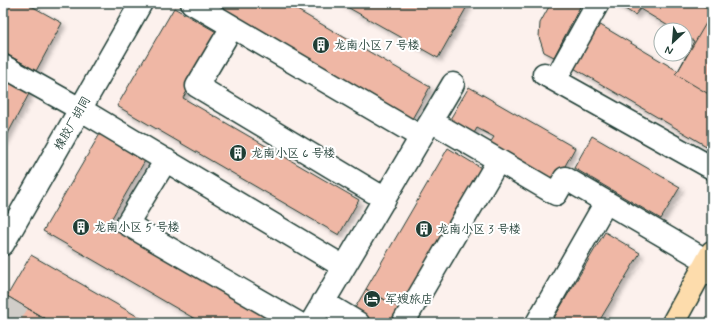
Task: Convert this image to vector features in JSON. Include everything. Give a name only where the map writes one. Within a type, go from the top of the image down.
[{"type":"main road","points":[[673,323],[710,262]]},
{"type":"street","name":"橡胶厂胡同","points":[[3,244],[141,3]]},
{"type":"street","points":[[192,3],[232,27],[426,129],[498,161],[556,194],[565,178],[710,262]]},
{"type":"street","points":[[598,3],[549,77],[712,168]]},
{"type":"street","points":[[232,27],[197,86],[385,199]]},
{"type":"street","points":[[3,66],[80,109],[344,267]]},
{"type":"street","points":[[311,323],[453,84]]},
{"type":"street","points":[[166,160],[127,224],[298,323]]},
{"type":"street","points":[[403,323],[498,161]]},
{"type":"street","points":[[537,323],[606,202]]},
{"type":"street","points":[[323,302],[358,323]]},
{"type":"building","points":[[3,3],[26,3],[62,23],[36,71],[3,52]]},
{"type":"building","name":"龙南小区 7 号楼","points":[[212,3],[285,3],[430,87],[412,119]]},
{"type":"building","points":[[340,3],[469,3],[438,58]]},
{"type":"building","points":[[551,3],[582,3],[554,57],[544,52],[539,37],[540,23]]},
{"type":"building","points":[[615,3],[698,3],[712,11],[712,96],[675,74],[683,62],[693,62],[693,22],[662,22],[640,9],[635,15]]},
{"type":"building","name":"龙南小区 6 号楼","points":[[174,8],[220,34],[183,98],[359,200],[339,235],[117,106]]},
{"type":"building","points":[[712,13],[712,140],[708,147],[572,67],[597,23],[653,56],[653,62],[663,62],[678,71],[683,62],[693,62],[693,45]]},
{"type":"building","points":[[3,75],[31,90],[3,143]]},
{"type":"building","points":[[469,87],[575,148],[556,182],[490,143],[494,137],[477,128],[470,140],[446,126]]},
{"type":"building","name":"龙南小区 5 号楼","points":[[101,132],[146,159],[109,223],[282,323],[202,323],[43,231]]},
{"type":"building","points":[[592,136],[680,187],[661,219],[574,168]]},
{"type":"building","name":"龙南小区 3 号楼","points":[[448,148],[483,169],[401,309],[366,289]]},
{"type":"building","points":[[605,232],[640,253],[598,323],[551,323]]},
{"type":"building","points":[[31,255],[149,323],[52,323],[7,296]]},
{"type":"building","name":"军嫂旅店","points":[[366,289],[401,309],[393,323],[369,323],[352,313]]},
{"type":"building","points":[[7,296],[52,323],[3,323],[3,302]]},
{"type":"tunnel","points":[[3,307],[30,323]]},
{"type":"place","name":"龙南小区 7 号楼","points":[[321,45]]},
{"type":"place","name":"龙南小区 6 号楼","points":[[238,153]]},
{"type":"place","name":"龙南小区 5 号楼","points":[[81,227]]},
{"type":"place","name":"龙南小区 3 号楼","points":[[424,229]]},
{"type":"place","name":"军嫂旅店","points":[[372,299]]}]
